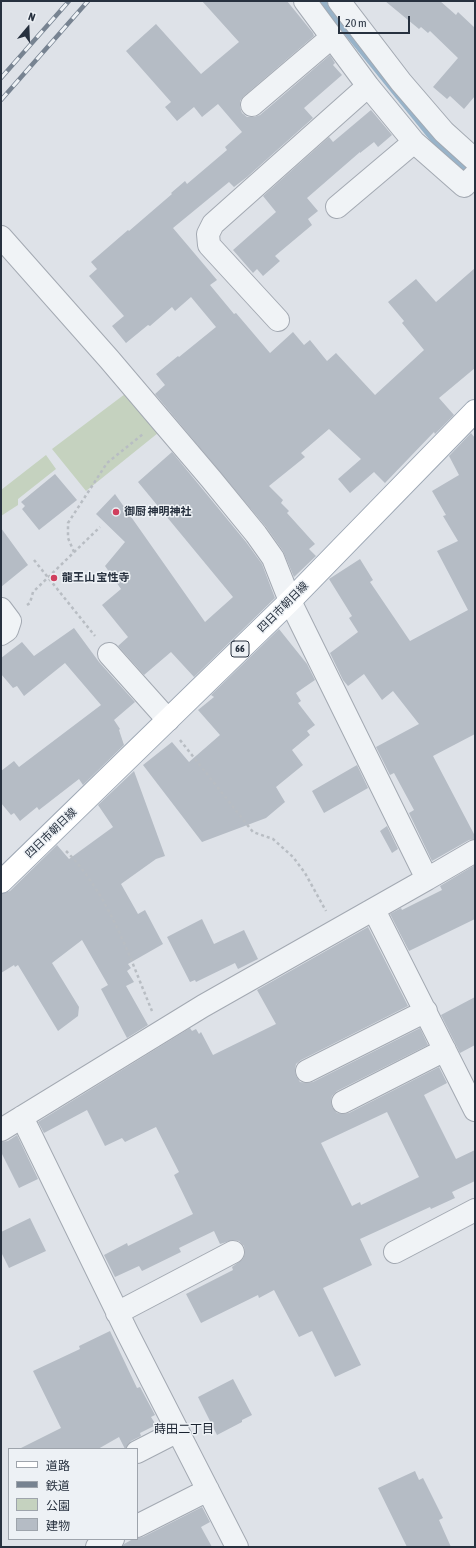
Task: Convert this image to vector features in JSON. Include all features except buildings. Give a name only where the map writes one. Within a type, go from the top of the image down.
[{"type":"main road","name":"四日市朝日線","points":[[3,876],[50,835],[290,601],[475,411]]},
{"type":"street","points":[[305,1],[332,37],[364,55],[401,82],[444,132],[475,160]]},
{"type":"street","points":[[340,1],[364,55],[368,86],[414,142],[464,186],[472,178]]},
{"type":"street","points":[[252,105],[332,37]]},
{"type":"street","points":[[278,320],[209,245],[208,234],[213,224],[368,86]]},
{"type":"street","points":[[337,207],[414,142]]},
{"type":"street","points":[[1,237],[211,479],[273,558],[290,601],[427,879]]},
{"type":"street","points":[[109,654],[167,721]]},
{"type":"street","points":[[1,1130],[203,1006],[374,910],[475,851]]},
{"type":"street","points":[[374,910],[475,1110]]},
{"type":"street","points":[[307,1071],[426,1012]]},
{"type":"street","points":[[343,1102],[446,1050]]},
{"type":"street","points":[[22,1117],[117,1313],[237,1547]]},
{"type":"street","points":[[395,1252],[475,1210]]},
{"type":"street","points":[[117,1313],[233,1252]]},
{"type":"street","points":[[138,1451],[178,1431]]},
{"type":"street","points":[[138,1525],[208,1490]]},
{"type":"street","points":[[97,1547],[111,1540]]},
{"type":"path","points":[[74,552],[68,538],[68,523],[107,463],[161,420]]},
{"type":"path","points":[[4,621],[30,603],[33,592],[100,527]]},
{"type":"path","points":[[34,560],[109,654]]},
{"type":"path","points":[[167,721],[252,832],[273,839],[293,857],[305,873],[336,931]]},
{"type":"path","points":[[50,835],[75,861],[96,890],[126,946],[160,1032]]},
{"type":"green space","points":[[125,394],[158,433],[86,491],[52,449]]},
{"type":"green space","points":[[46,455],[56,469],[18,499],[18,505],[1,516],[1,490]]},
{"type":"waterway","points":[[322,1],[435,141],[471,175]]},
{"type":"railway","points":[[1,78],[69,1]]},
{"type":"railway","points":[[1,100],[88,1]]},
{"type":"place","name":"御厨 神明神社","points":[[116,512]]},
{"type":"place","name":"龍王山 宝性寺","points":[[54,578]]},
{"type":"district","name":"蒔田二丁目","points":[[184,1429]]}]
